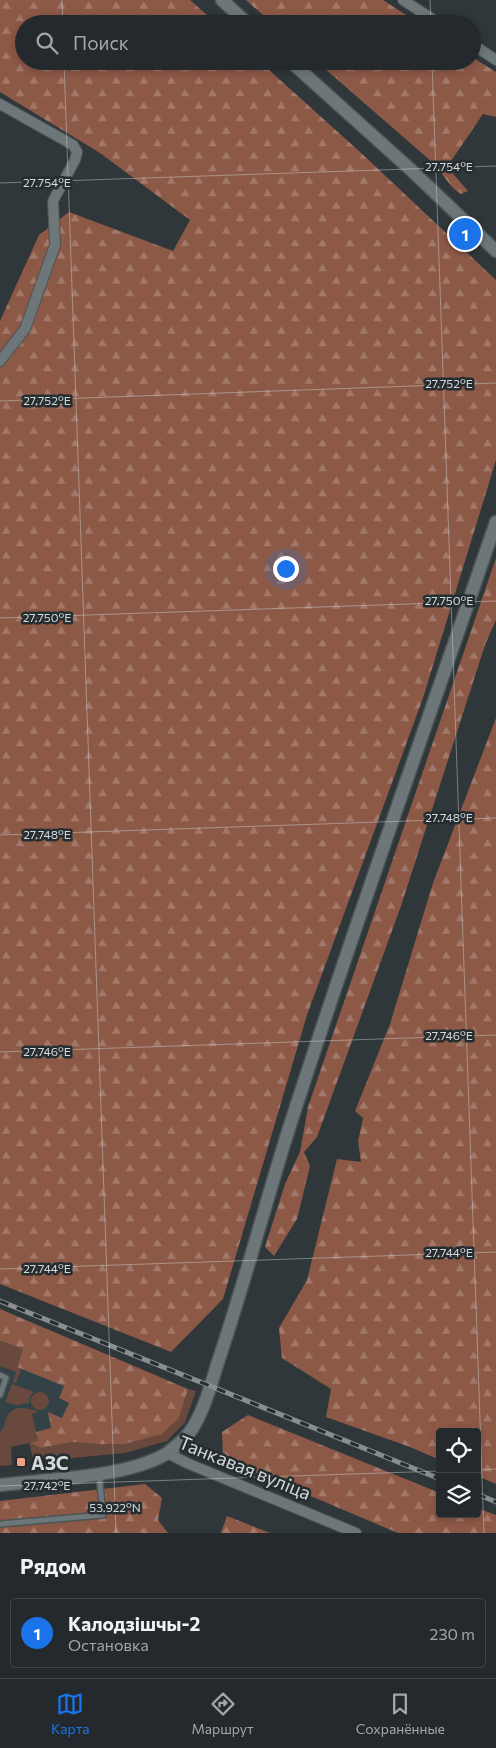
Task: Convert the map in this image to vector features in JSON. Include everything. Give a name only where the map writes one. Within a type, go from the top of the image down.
[{"type":"main road","points":[[222,0],[238,15]]},
{"type":"main road","points":[[300,70],[410,169],[496,251]]},
{"type":"main road","points":[[167,1453],[186,1436],[195,1423],[210,1386],[228,1334],[284,1145],[335,984],[443,679],[496,522]]},
{"type":"main road","name":"Танкавая вуліца","points":[[0,1485],[99,1474],[138,1465],[167,1453]]},
{"type":"street","points":[[403,0],[426,15]]},
{"type":"street","points":[[481,50],[496,60]]},
{"type":"street","points":[[0,104],[73,145],[77,152],[75,160],[53,201],[55,245],[25,329],[0,361]]},
{"type":"street","name":"Танкавая вуліца","points":[[167,1453],[189,1464],[356,1533]]},
{"type":"lane","points":[[0,1375],[6,1378],[0,1394]]},
{"type":"lane","points":[[0,1524],[103,1515],[99,1474]]},
{"type":"shaded area","points":[[0,1341],[54,1361],[70,1393],[73,1442],[30,1443],[0,1448]]},
{"type":"shaded area","points":[[0,1341],[23,1349],[17,1367],[21,1369],[16,1383],[13,1382],[16,1372],[0,1366]]},
{"type":"shaded area","points":[[12,1384],[34,1392],[30,1396],[29,1403],[17,1405],[5,1402]]},
{"type":"shaded area","points":[[188,1389],[196,1391],[185,1422],[167,1441],[125,1453],[62,1459],[33,1459],[29,1443],[11,1447],[12,1465],[0,1466],[0,1432],[4,1427],[7,1417],[13,1410],[26,1408],[39,1412],[32,1414],[38,1441],[30,1443],[41,1448],[73,1442],[98,1444],[179,1418]]},
{"type":"shaded area","points":[[40,1392],[46,1395],[49,1401],[46,1407],[40,1410],[34,1407],[31,1401],[34,1395]]},
{"type":"green space","points":[[0,0],[190,0],[207,15],[15,15],[15,70],[269,70],[359,151],[496,280],[496,460],[423,698],[307,1015],[223,1299],[171,1352],[0,1284],[0,321],[39,235],[69,212],[173,251],[190,220],[100,153],[0,92]]},
{"type":"green space","points":[[246,0],[383,0],[406,15],[263,15]]},
{"type":"green space","points":[[481,63],[496,72],[496,117],[483,114],[447,167],[468,191],[461,194],[453,188],[432,162],[326,70],[481,70]]},
{"type":"green space","points":[[496,558],[496,620],[485,645],[401,906],[317,1137],[304,1152],[310,1166],[297,1219],[274,1256],[265,1247],[285,1184],[300,1152],[308,1107]]},
{"type":"green space","points":[[496,718],[496,1484],[481,1478],[481,1428],[436,1428],[436,1458],[326,1417],[331,1389],[282,1358],[279,1328],[307,1280],[337,1159],[361,1162],[358,1141],[363,1118],[355,1111],[390,1024],[433,883]]},
{"type":"green space","points":[[0,1309],[188,1389],[179,1418],[162,1434],[124,1444],[73,1442],[41,1448],[30,1443],[38,1441],[36,1432],[51,1428],[48,1412],[62,1418],[69,1403],[59,1398],[64,1386],[17,1367],[23,1349],[0,1341]]},
{"type":"green space","points":[[248,1415],[436,1491],[436,1518],[481,1518],[481,1509],[496,1515],[496,1533],[398,1533],[223,1459],[222,1432]]},
{"type":"green space","points":[[145,1484],[162,1498],[158,1520],[168,1533],[0,1533],[0,1501]]},
{"type":"green space","points":[[227,1516],[270,1533],[221,1533]]},
{"type":"railway","points":[[0,1301],[436,1477]]},
{"type":"railway","points":[[481,1496],[496,1502]]},
{"type":"place","name":"Калодзішчы-2","points":[[465,234]]},
{"type":"place","name":"АЗС","points":[[21,1462]]}]
